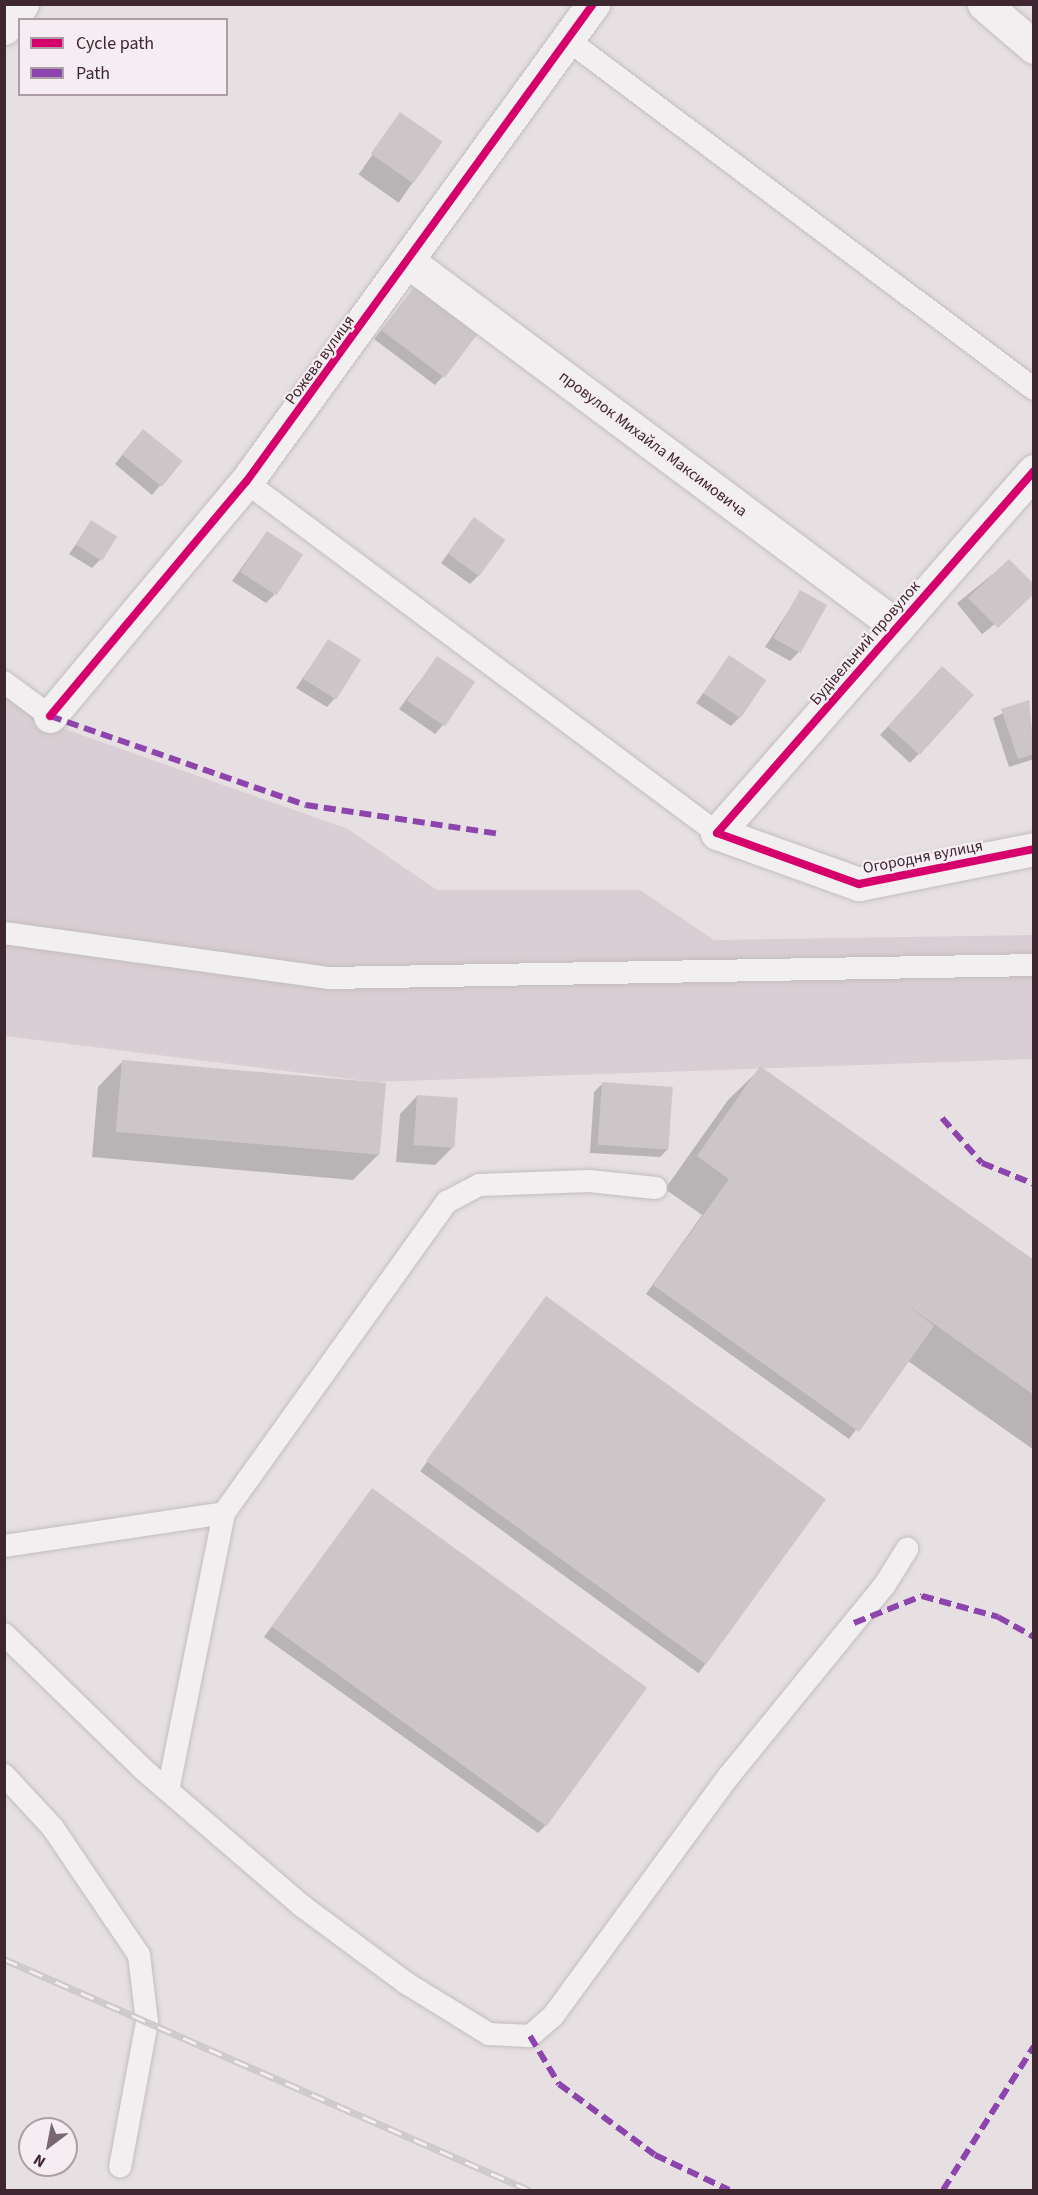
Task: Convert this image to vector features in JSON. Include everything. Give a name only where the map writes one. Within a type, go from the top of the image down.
[{"type":"street","points":[[4,28],[22,4]]},
{"type":"street","name":"Рожева вулиця","points":[[50,716],[246,483],[409,262],[593,4]]},
{"type":"street","points":[[984,4],[1034,47]]},
{"type":"street","name":"провулок Михайла Максимовича","points":[[409,262],[898,627]]},
{"type":"street","name":"Будівельний провулок","points":[[717,833],[1034,471]]},
{"type":"street","name":"Огородня вулиця","points":[[717,833],[859,884],[1034,849]]},
{"type":"lane","points":[[568,40],[1034,389]]},
{"type":"lane","points":[[246,483],[717,833]]},
{"type":"lane","points":[[4,682],[50,716]]},
{"type":"lane","points":[[4,933],[328,978],[1034,965]]},
{"type":"lane","points":[[168,1790],[224,1513],[447,1202],[479,1185],[589,1181],[656,1188]]},
{"type":"lane","points":[[4,1546],[224,1513]]},
{"type":"lane","points":[[4,1634],[168,1790],[302,1905],[406,1983],[489,2034],[530,2036],[552,2016],[728,1777],[884,1586],[907,1549]]},
{"type":"lane","points":[[4,1775],[53,1828],[139,1955],[147,2022],[120,2167]]},
{"type":"shaded area","points":[[4,666],[42,721],[348,829],[437,890],[640,890],[714,940],[1033,935],[1033,1059],[374,1082],[5,1036]]},
{"type":"building","points":[[400,112],[443,142],[413,184],[371,154]]},
{"type":"building","points":[[414,287],[477,335],[445,378],[382,330]]},
{"type":"building","points":[[143,429],[183,461],[162,487],[122,455]]},
{"type":"building","points":[[474,517],[506,540],[479,576],[448,553]]},
{"type":"building","points":[[91,520],[117,536],[102,561],[76,545]]},
{"type":"building","points":[[267,531],[303,554],[276,596],[240,572]]},
{"type":"building","points":[[1009,559],[1034,584],[1034,594],[998,628],[968,598]]},
{"type":"building","points":[[800,590],[827,605],[800,653],[773,638]]},
{"type":"building","points":[[328,639],[361,660],[336,700],[303,679]]},
{"type":"building","points":[[729,655],[766,680],[741,718],[703,693]]},
{"type":"building","points":[[437,656],[475,682],[445,726],[407,701]]},
{"type":"building","points":[[942,666],[974,695],[920,755],[888,726]]},
{"type":"building","points":[[1029,700],[1034,754],[1018,759],[1001,709]]},
{"type":"building","points":[[122,1060],[386,1083],[380,1155],[116,1132]]},
{"type":"building","points":[[760,1066],[1034,1260],[1034,1395],[906,1304],[934,1326],[859,1432],[653,1285],[729,1179],[697,1156]]},
{"type":"building","points":[[602,1082],[673,1087],[668,1150],[598,1145]]},
{"type":"building","points":[[417,1095],[458,1098],[454,1148],[414,1145]]},
{"type":"building","points":[[546,1296],[826,1499],[706,1664],[426,1461]]},
{"type":"building","points":[[372,1488],[647,1688],[547,1826],[271,1626]]},
{"type":"railway","points":[[4,1959],[529,2190]]},
{"type":"marked path","points":[[50,716],[306,805],[501,834]]},
{"type":"marked path","points":[[942,1118],[982,1163],[1034,1184]]},
{"type":"marked path","points":[[854,1623],[922,1596],[998,1617],[1034,1637]]},
{"type":"marked path","points":[[530,2036],[559,2084],[655,2155],[729,2190]]},
{"type":"marked path","points":[[943,2190],[1034,2046]]},
{"type":"cycle path","points":[[50,716],[246,482],[593,4]]},
{"type":"cycle path","points":[[1034,471],[717,833],[859,884],[1034,849]]}]
